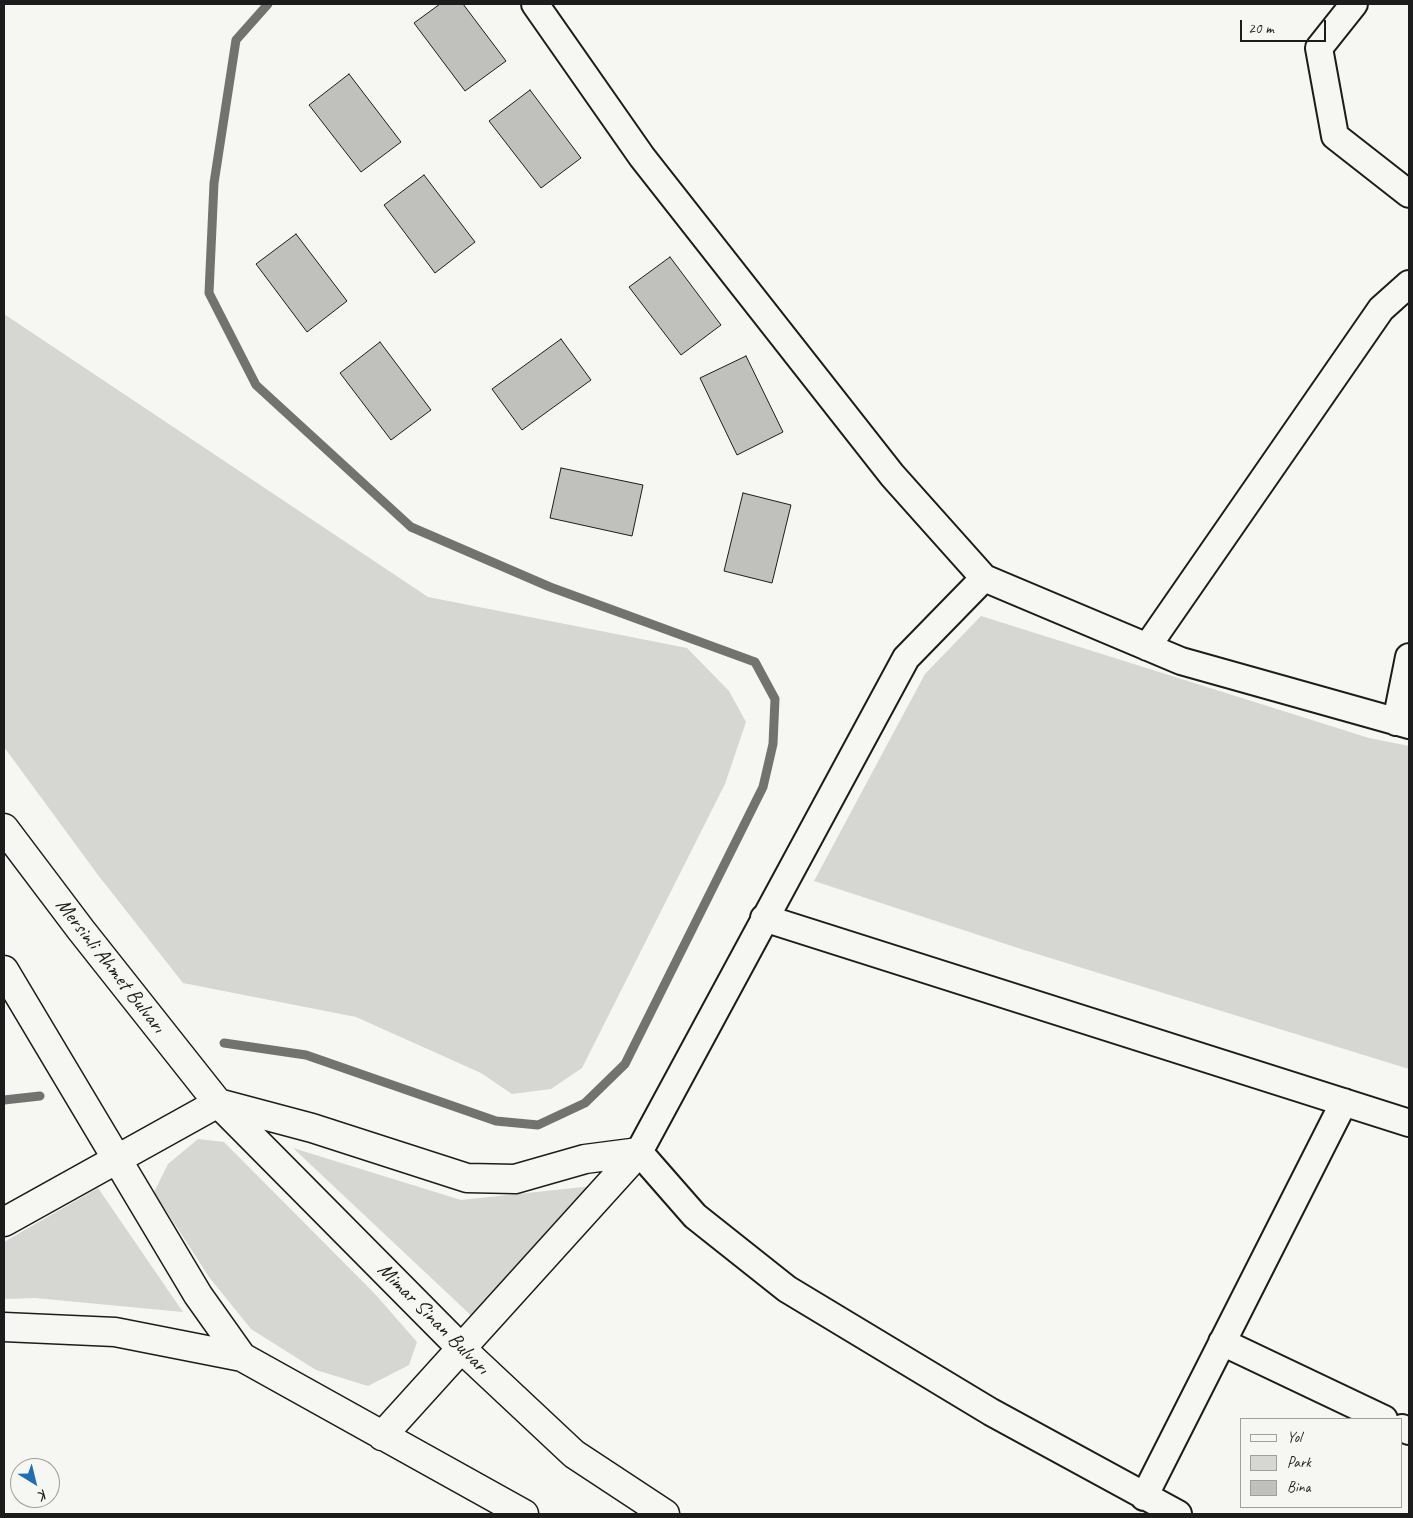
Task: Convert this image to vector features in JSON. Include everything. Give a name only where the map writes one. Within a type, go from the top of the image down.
[{"type":"main road","name":"Mersinli Ahmet Bulvarı","points":[[4,828],[81,930],[218,1103]]},
{"type":"main road","points":[[4,970],[198,1295],[242,1357]]},
{"type":"main road","points":[[4,1222],[218,1103],[312,1128],[467,1178],[515,1179],[586,1159],[639,1152]]},
{"type":"main road","name":"Mimar Sinan Bulvarı","points":[[218,1103],[463,1350],[574,1454],[665,1514]]},
{"type":"main road","points":[[382,1436],[463,1350],[639,1152]]},
{"type":"main road","points":[[4,1326],[115,1332],[242,1357],[524,1514]]},
{"type":"street","points":[[534,4],[642,157],[892,475],[984,578],[1181,661],[1403,724],[1409,658]]},
{"type":"street","points":[[1354,4],[1319,48],[1335,136],[1409,194]]},
{"type":"street","points":[[1147,647],[1381,309],[1409,284]]},
{"type":"street","points":[[984,578],[906,658],[639,1152],[695,1216],[787,1289],[992,1412],[1178,1514]]},
{"type":"street","points":[[764,918],[1409,1123]]},
{"type":"street","points":[[1144,1497],[1344,1102]]},
{"type":"street","points":[[1222,1342],[1382,1418]]},
{"type":"green space","points":[[4,314],[428,597],[687,648],[729,691],[746,722],[725,784],[582,1068],[551,1089],[512,1094],[481,1073],[356,1017],[183,983],[98,875],[4,747]]},
{"type":"green space","points":[[981,616],[1369,738],[1409,746],[1409,1069],[1021,949],[814,881],[925,674]]},
{"type":"green space","points":[[198,1139],[224,1142],[375,1294],[417,1342],[409,1365],[368,1386],[316,1370],[251,1329],[209,1277],[154,1192],[168,1164]]},
{"type":"green space","points":[[293,1148],[461,1200],[593,1186],[477,1321]]},
{"type":"green space","points":[[98,1188],[183,1312],[35,1298],[4,1299],[4,1242]]},
{"type":"building","points":[[440,4],[463,4],[506,61],[465,91],[414,23]]},
{"type":"building","points":[[349,74],[401,142],[361,172],[309,105]]},
{"type":"building","points":[[530,90],[581,158],[541,188],[489,121]]},
{"type":"building","points":[[424,175],[475,242],[435,273],[384,205]]},
{"type":"building","points":[[296,234],[347,301],[307,332],[256,264]]},
{"type":"building","points":[[670,257],[721,325],[681,355],[629,287]]},
{"type":"building","points":[[561,339],[591,380],[522,430],[492,389]]},
{"type":"building","points":[[380,342],[431,410],[391,440],[340,373]]},
{"type":"building","points":[[746,356],[783,432],[737,455],[700,378]]},
{"type":"building","points":[[561,468],[643,485],[632,536],[550,518]]},
{"type":"building","points":[[743,493],[791,505],[772,583],[724,571]]},
{"type":"waterway","points":[[224,1043],[306,1055],[496,1121],[538,1125],[585,1103],[625,1064],[763,787],[773,744],[775,699],[755,662],[550,587],[411,527],[256,385],[209,293],[214,183],[236,40],[268,4]]},
{"type":"waterway","points":[[4,1100],[40,1096]]}]
